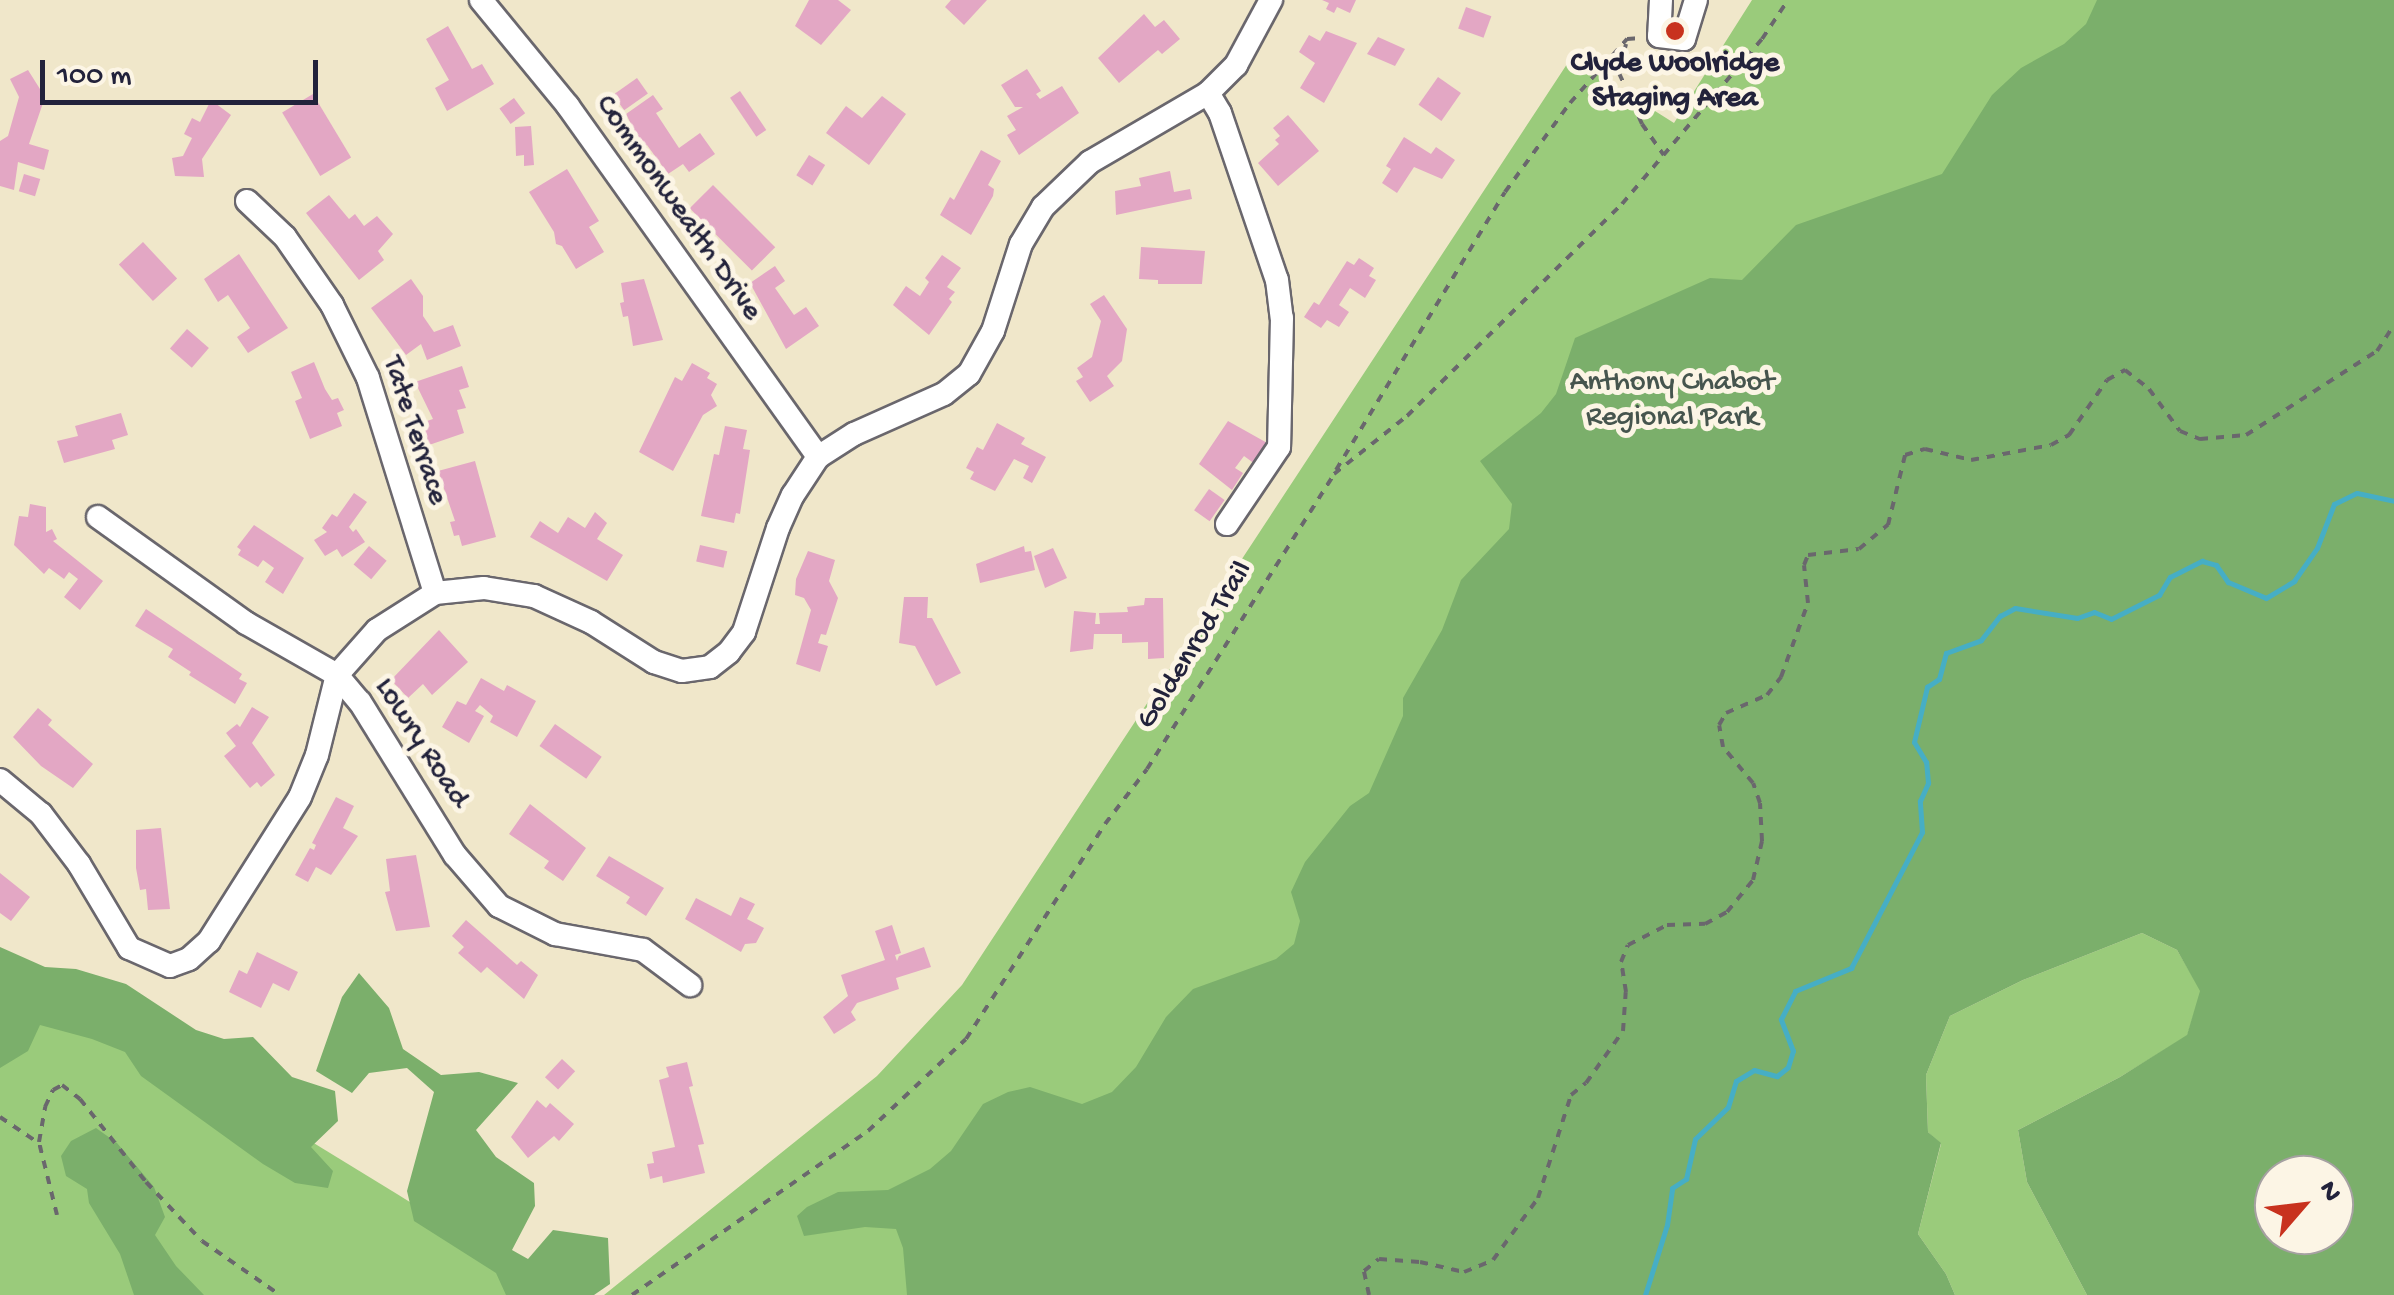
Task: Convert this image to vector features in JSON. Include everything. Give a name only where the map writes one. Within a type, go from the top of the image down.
[{"type":"street","name":"Commonwealth Drive","points":[[481,0],[568,106],[818,457]]},
{"type":"street","points":[[0,780],[40,814],[70,851],[129,948],[170,966],[189,959],[209,942],[300,797],[317,755],[337,675],[377,630],[435,593],[484,588],[534,596],[591,622],[654,662],[682,671],[710,666],[729,652],[744,632],[778,528],[793,495],[818,457],[854,434],[944,394],[969,374],[993,331],[1021,244],[1043,208],[1090,162],[1208,92],[1236,65],[1272,0]]},
{"type":"street","points":[[1660,0],[1659,36],[1684,39],[1696,0]]},
{"type":"street","points":[[1208,92],[1220,113],[1278,280],[1282,318],[1279,447],[1227,524]]},
{"type":"street","name":"Tate Terrace","points":[[247,200],[285,237],[332,305],[368,378],[435,593]]},
{"type":"street","name":"Lowry Road","points":[[98,517],[246,623],[337,675],[360,702],[455,854],[499,906],[555,934],[643,950],[690,985]]},
{"type":"path","name":"Goldenrod Trail","points":[[632,1295],[868,1131],[966,1039],[1105,824],[1147,769],[1334,474],[1407,416],[1622,204],[1762,39],[1788,0]]},
{"type":"path","points":[[1334,474],[1505,192],[1570,103],[1627,39],[1659,36]]},
{"type":"path","points":[[1627,39],[1619,73],[1642,124],[1664,155]]},
{"type":"path","points":[[1369,1295],[1364,1272],[1379,1259],[1420,1262],[1464,1272],[1493,1260],[1538,1198],[1571,1095],[1586,1083],[1623,1031],[1626,992],[1621,962],[1628,946],[1668,925],[1705,924],[1726,912],[1753,880],[1762,841],[1760,804],[1754,783],[1724,747],[1719,726],[1726,713],[1767,695],[1781,678],[1808,603],[1804,566],[1808,555],[1860,550],[1888,525],[1905,455],[1925,449],[1972,460],[2051,444],[2069,434],[2107,380],[2125,370],[2150,389],[2180,431],[2200,439],[2246,435],[2377,351],[2394,325]]},
{"type":"path","points":[[58,1215],[39,1142],[45,1106],[54,1090],[67,1086],[202,1241],[280,1295]]},
{"type":"path","points":[[0,1118],[39,1142]]},
{"type":"green space","name":"Anthony Chabot Regional Park","points":[[1752,0],[2394,0],[1184,1295],[604,1295],[877,1076],[962,985],[1571,58],[1674,123]]},
{"type":"green space","points":[[2097,0],[2394,0],[2394,1295],[2087,1295],[2027,1182],[2018,1130],[2120,1077],[2187,1035],[2200,991],[2177,950],[2142,933],[2023,980],[1950,1016],[1926,1075],[1928,1132],[1941,1143],[1918,1234],[1946,1274],[1955,1295],[907,1295],[903,1248],[896,1229],[865,1227],[804,1236],[797,1216],[807,1207],[838,1192],[888,1190],[930,1169],[951,1151],[983,1104],[1008,1092],[1030,1087],[1082,1104],[1112,1092],[1136,1067],[1166,1017],[1193,989],[1276,959],[1294,944],[1300,921],[1291,892],[1305,862],[1350,806],[1369,793],[1403,716],[1403,698],[1442,630],[1461,580],[1509,529],[1512,504],[1480,461],[1541,413],[1556,394],[1575,338],[1710,278],[1742,280],[1796,225],[1942,174],[1992,95],[2021,68],[2064,44],[2086,24]]},
{"type":"green space","points":[[2142,933],[2177,950],[2201,991],[2187,1036],[2120,1077],[2018,1130],[2027,1182],[2087,1295],[1955,1295],[1946,1274],[1918,1234],[1941,1144],[1928,1132],[1926,1075],[1950,1016],[2023,980]]},
{"type":"green space","points":[[0,947],[45,967],[76,969],[126,984],[196,1030],[224,1039],[253,1037],[292,1077],[335,1091],[338,1121],[311,1147],[333,1171],[328,1188],[295,1183],[263,1164],[141,1076],[125,1052],[92,1039],[40,1025],[28,1051],[0,1068]]},
{"type":"green space","points":[[0,951],[397,1194],[559,1295],[0,1295]]},
{"type":"green space","points":[[359,973],[389,1008],[403,1049],[441,1075],[479,1072],[518,1083],[476,1130],[496,1157],[534,1183],[535,1206],[512,1250],[528,1259],[553,1230],[608,1238],[610,1284],[594,1295],[506,1295],[496,1273],[414,1221],[407,1191],[434,1092],[407,1068],[369,1073],[352,1093],[316,1071],[342,997]]},
{"type":"green space","points":[[96,1128],[117,1143],[154,1187],[165,1217],[155,1235],[176,1266],[204,1295],[134,1295],[120,1254],[89,1203],[87,1189],[66,1176],[61,1156],[71,1141]]},
{"type":"building","points":[[809,0],[838,0],[851,10],[821,45],[795,26]]},
{"type":"building","points":[[951,0],[987,0],[964,25],[945,7]]},
{"type":"building","points":[[1322,0],[1356,0],[1350,13],[1337,7],[1334,13],[1326,9],[1329,3]]},
{"type":"building","points":[[1466,7],[1491,16],[1484,38],[1458,29]]},
{"type":"building","points":[[1144,14],[1155,27],[1164,20],[1180,39],[1162,54],[1158,50],[1119,83],[1098,58]]},
{"type":"building","points":[[448,26],[472,69],[482,64],[494,84],[447,111],[435,88],[449,80],[426,39]]},
{"type":"building","points":[[1326,31],[1357,43],[1324,103],[1300,88],[1315,63],[1299,52],[1309,35],[1320,41]]},
{"type":"building","points":[[1378,37],[1405,49],[1395,66],[1367,54]]},
{"type":"building","points":[[1027,69],[1041,91],[1036,94],[1040,99],[1062,86],[1079,113],[1019,155],[1007,135],[1016,130],[1007,116],[1023,107],[1015,107],[1001,85]]},
{"type":"building","points":[[28,70],[45,97],[29,144],[49,150],[44,170],[18,162],[14,190],[0,186],[0,141],[8,136],[19,97],[10,79]]},
{"type":"building","points":[[1438,77],[1461,93],[1441,121],[1418,105]]},
{"type":"building","points":[[637,78],[648,94],[624,110],[613,95]]},
{"type":"building","points":[[740,91],[766,130],[756,137],[730,98]]},
{"type":"building","points":[[313,94],[351,157],[320,176],[282,113]]},
{"type":"building","points":[[653,95],[663,109],[656,113],[679,148],[700,133],[715,154],[689,172],[683,164],[668,174],[647,145],[643,148],[626,114]]},
{"type":"building","points":[[882,96],[906,114],[869,165],[826,133],[846,106],[862,118]]},
{"type":"building","points":[[514,98],[525,113],[511,124],[499,109]]},
{"type":"building","points":[[211,100],[231,115],[202,159],[204,177],[175,176],[172,158],[183,156],[192,138],[184,134],[192,118],[200,122]]},
{"type":"building","points":[[1288,115],[1319,151],[1278,186],[1258,163],[1279,144],[1275,140],[1280,136],[1273,128]]},
{"type":"building","points":[[531,126],[534,165],[524,166],[524,155],[516,156],[515,127]]},
{"type":"building","points":[[1404,137],[1431,154],[1436,147],[1455,160],[1442,179],[1414,167],[1397,193],[1382,183],[1391,169],[1386,166]]},
{"type":"building","points":[[981,150],[1001,161],[988,185],[994,189],[993,196],[971,235],[940,215],[950,197],[954,200]]},
{"type":"building","points":[[809,155],[825,165],[812,185],[796,175]]},
{"type":"building","points":[[567,169],[599,221],[589,227],[604,252],[576,269],[562,246],[556,244],[554,232],[529,192]]},
{"type":"building","points":[[1170,171],[1174,192],[1190,189],[1192,199],[1116,215],[1115,191],[1141,186],[1139,178]]},
{"type":"building","points":[[24,174],[40,179],[35,196],[19,191]]},
{"type":"building","points":[[713,185],[775,247],[752,271],[690,208]]},
{"type":"building","points":[[329,195],[349,219],[355,214],[364,226],[377,216],[393,234],[378,251],[384,260],[359,280],[306,213]]},
{"type":"building","points":[[143,242],[177,279],[153,301],[119,265]]},
{"type":"building","points":[[1141,247],[1205,251],[1202,284],[1158,284],[1158,280],[1139,279]]},
{"type":"building","points":[[239,254],[288,328],[248,353],[237,337],[250,328],[228,295],[218,302],[204,279]]},
{"type":"building","points":[[942,255],[961,268],[947,287],[955,292],[949,299],[952,302],[929,335],[893,305],[906,286],[920,296],[929,282],[925,278]]},
{"type":"building","points":[[1359,258],[1374,268],[1369,276],[1376,280],[1365,298],[1350,288],[1339,305],[1349,312],[1339,327],[1327,320],[1321,328],[1304,317],[1314,302],[1319,305],[1347,261],[1354,265]]},
{"type":"building","points":[[775,266],[785,281],[775,288],[794,315],[806,307],[819,326],[786,349],[750,283]]},
{"type":"building","points":[[411,279],[423,296],[423,316],[434,332],[453,325],[461,346],[427,360],[421,344],[406,355],[371,308]]},
{"type":"building","points":[[644,279],[663,340],[633,346],[628,316],[623,317],[620,303],[624,302],[621,283]]},
{"type":"building","points":[[1104,295],[1127,329],[1122,361],[1107,376],[1114,386],[1090,402],[1076,381],[1083,377],[1077,368],[1092,357],[1101,321],[1090,304]]},
{"type":"building","points":[[187,329],[209,348],[192,368],[170,349]]},
{"type":"building","points":[[314,362],[325,389],[332,400],[338,398],[344,410],[337,413],[342,426],[310,439],[295,401],[302,398],[291,372]]},
{"type":"building","points":[[692,363],[710,373],[707,378],[717,384],[711,395],[717,406],[703,415],[673,471],[639,452],[675,377],[682,381]]},
{"type":"building","points":[[462,366],[469,387],[459,390],[466,408],[457,410],[464,433],[429,445],[421,423],[433,419],[415,382]]},
{"type":"building","points":[[121,413],[128,435],[112,440],[115,449],[64,463],[57,441],[78,436],[75,426]]},
{"type":"building","points":[[1228,421],[1269,444],[1255,464],[1244,456],[1235,468],[1243,473],[1232,490],[1199,464]]},
{"type":"building","points":[[997,423],[1025,438],[1021,444],[1046,457],[1032,483],[1023,478],[1029,466],[1014,459],[995,491],[970,479],[974,472],[966,468],[977,447],[983,450]]},
{"type":"building","points":[[725,426],[747,430],[743,449],[750,450],[740,514],[736,513],[734,523],[701,516],[714,454],[719,455]]},
{"type":"building","points":[[475,461],[496,537],[462,546],[459,535],[454,536],[450,522],[455,521],[438,471]]},
{"type":"building","points":[[1209,489],[1225,500],[1210,521],[1194,510]]},
{"type":"building","points":[[354,493],[367,502],[349,527],[353,532],[356,529],[365,542],[342,557],[337,549],[325,556],[314,540],[327,532],[322,528],[332,514],[337,517]]},
{"type":"building","points":[[30,504],[46,507],[46,532],[52,529],[57,539],[53,541],[103,581],[80,610],[64,597],[78,579],[69,572],[64,579],[49,568],[44,574],[14,545],[19,516],[28,517]]},
{"type":"building","points":[[595,512],[607,523],[597,539],[623,555],[607,581],[530,537],[540,521],[558,533],[568,517],[585,528]]},
{"type":"building","points":[[254,525],[304,558],[283,594],[265,582],[274,568],[263,560],[258,567],[238,555],[241,550],[237,547]]},
{"type":"building","points":[[700,545],[727,551],[723,568],[696,562]]},
{"type":"building","points":[[369,546],[387,561],[371,579],[354,564]]},
{"type":"building","points":[[1024,546],[1025,552],[1031,551],[1035,570],[980,583],[976,564]]},
{"type":"building","points":[[1053,548],[1067,578],[1045,588],[1034,556]]},
{"type":"building","points":[[808,551],[835,560],[829,581],[838,598],[826,635],[821,634],[818,643],[828,646],[820,672],[796,664],[811,610],[804,598],[795,595],[796,579]]},
{"type":"building","points":[[904,597],[928,597],[927,618],[932,618],[961,673],[936,686],[915,646],[899,643]]},
{"type":"building","points":[[1145,598],[1163,598],[1164,658],[1148,659],[1148,642],[1122,643],[1122,634],[1094,634],[1093,649],[1070,652],[1074,611],[1096,613],[1095,624],[1100,624],[1099,613],[1128,612],[1127,607],[1144,605]]},
{"type":"building","points":[[146,609],[242,674],[239,679],[247,683],[235,704],[189,675],[191,672],[168,657],[173,649],[135,626]]},
{"type":"building","points":[[439,630],[468,662],[432,695],[423,684],[408,698],[391,680]]},
{"type":"building","points":[[481,678],[504,691],[507,685],[536,701],[517,737],[490,722],[493,716],[480,705],[475,711],[484,716],[469,743],[442,727],[457,701],[466,705]]},
{"type":"building","points":[[252,707],[269,717],[252,743],[275,775],[261,787],[257,782],[250,788],[224,756],[236,746],[226,733],[237,724],[240,727]]},
{"type":"building","points":[[38,708],[52,720],[48,725],[93,764],[73,788],[41,766],[13,737]]},
{"type":"building","points":[[555,724],[602,757],[586,779],[540,746]]},
{"type":"building","points":[[336,797],[354,806],[343,828],[358,836],[331,875],[316,867],[308,882],[295,875],[310,848],[314,850],[316,845],[312,843]]},
{"type":"building","points":[[530,804],[586,848],[563,881],[544,868],[549,861],[509,834]]},
{"type":"building","points":[[161,828],[170,909],[148,910],[146,889],[140,890],[136,868],[136,830]]},
{"type":"building","points":[[416,855],[430,927],[396,931],[385,892],[390,891],[386,859]]},
{"type":"building","points":[[609,856],[664,888],[646,916],[626,903],[630,897],[596,876]]},
{"type":"building","points":[[0,873],[30,897],[11,921],[0,913]]},
{"type":"building","points":[[740,897],[755,904],[747,919],[764,928],[756,943],[745,944],[741,952],[685,919],[696,898],[731,916]]},
{"type":"building","points":[[466,920],[517,965],[521,961],[538,975],[524,999],[487,967],[481,973],[458,953],[464,947],[452,936]]},
{"type":"building","points":[[892,925],[901,953],[895,955],[897,961],[899,956],[924,947],[931,967],[896,978],[899,989],[857,1003],[851,1012],[856,1020],[834,1034],[823,1017],[848,996],[841,975],[885,960],[875,931]]},
{"type":"building","points":[[257,952],[298,972],[289,991],[273,983],[261,1008],[229,992],[239,970],[247,974]]},
{"type":"building","points":[[562,1059],[575,1071],[558,1090],[545,1077]]},
{"type":"building","points":[[687,1062],[693,1086],[689,1087],[704,1144],[698,1145],[705,1173],[663,1183],[662,1176],[650,1179],[647,1164],[654,1163],[652,1152],[675,1147],[659,1080],[669,1077],[666,1067]]},
{"type":"building","points":[[537,1100],[546,1108],[550,1103],[574,1124],[559,1141],[554,1136],[528,1158],[511,1137]]},
{"type":"waterway","points":[[1645,1295],[1667,1225],[1672,1188],[1686,1179],[1695,1139],[1728,1107],[1736,1081],[1754,1070],[1777,1076],[1788,1067],[1793,1051],[1781,1019],[1795,991],[1851,968],[1922,832],[1920,801],[1928,783],[1926,762],[1914,742],[1927,687],[1939,679],[1946,653],[1981,640],[2000,616],[2015,608],[2077,618],[2094,612],[2111,619],[2159,595],[2170,577],[2202,561],[2216,565],[2228,582],[2266,598],[2294,581],[2317,548],[2334,504],[2357,493],[2394,501]]},
{"type":"place","name":"Clyde Woolridge Staging Area","points":[[1675,31]]}]
